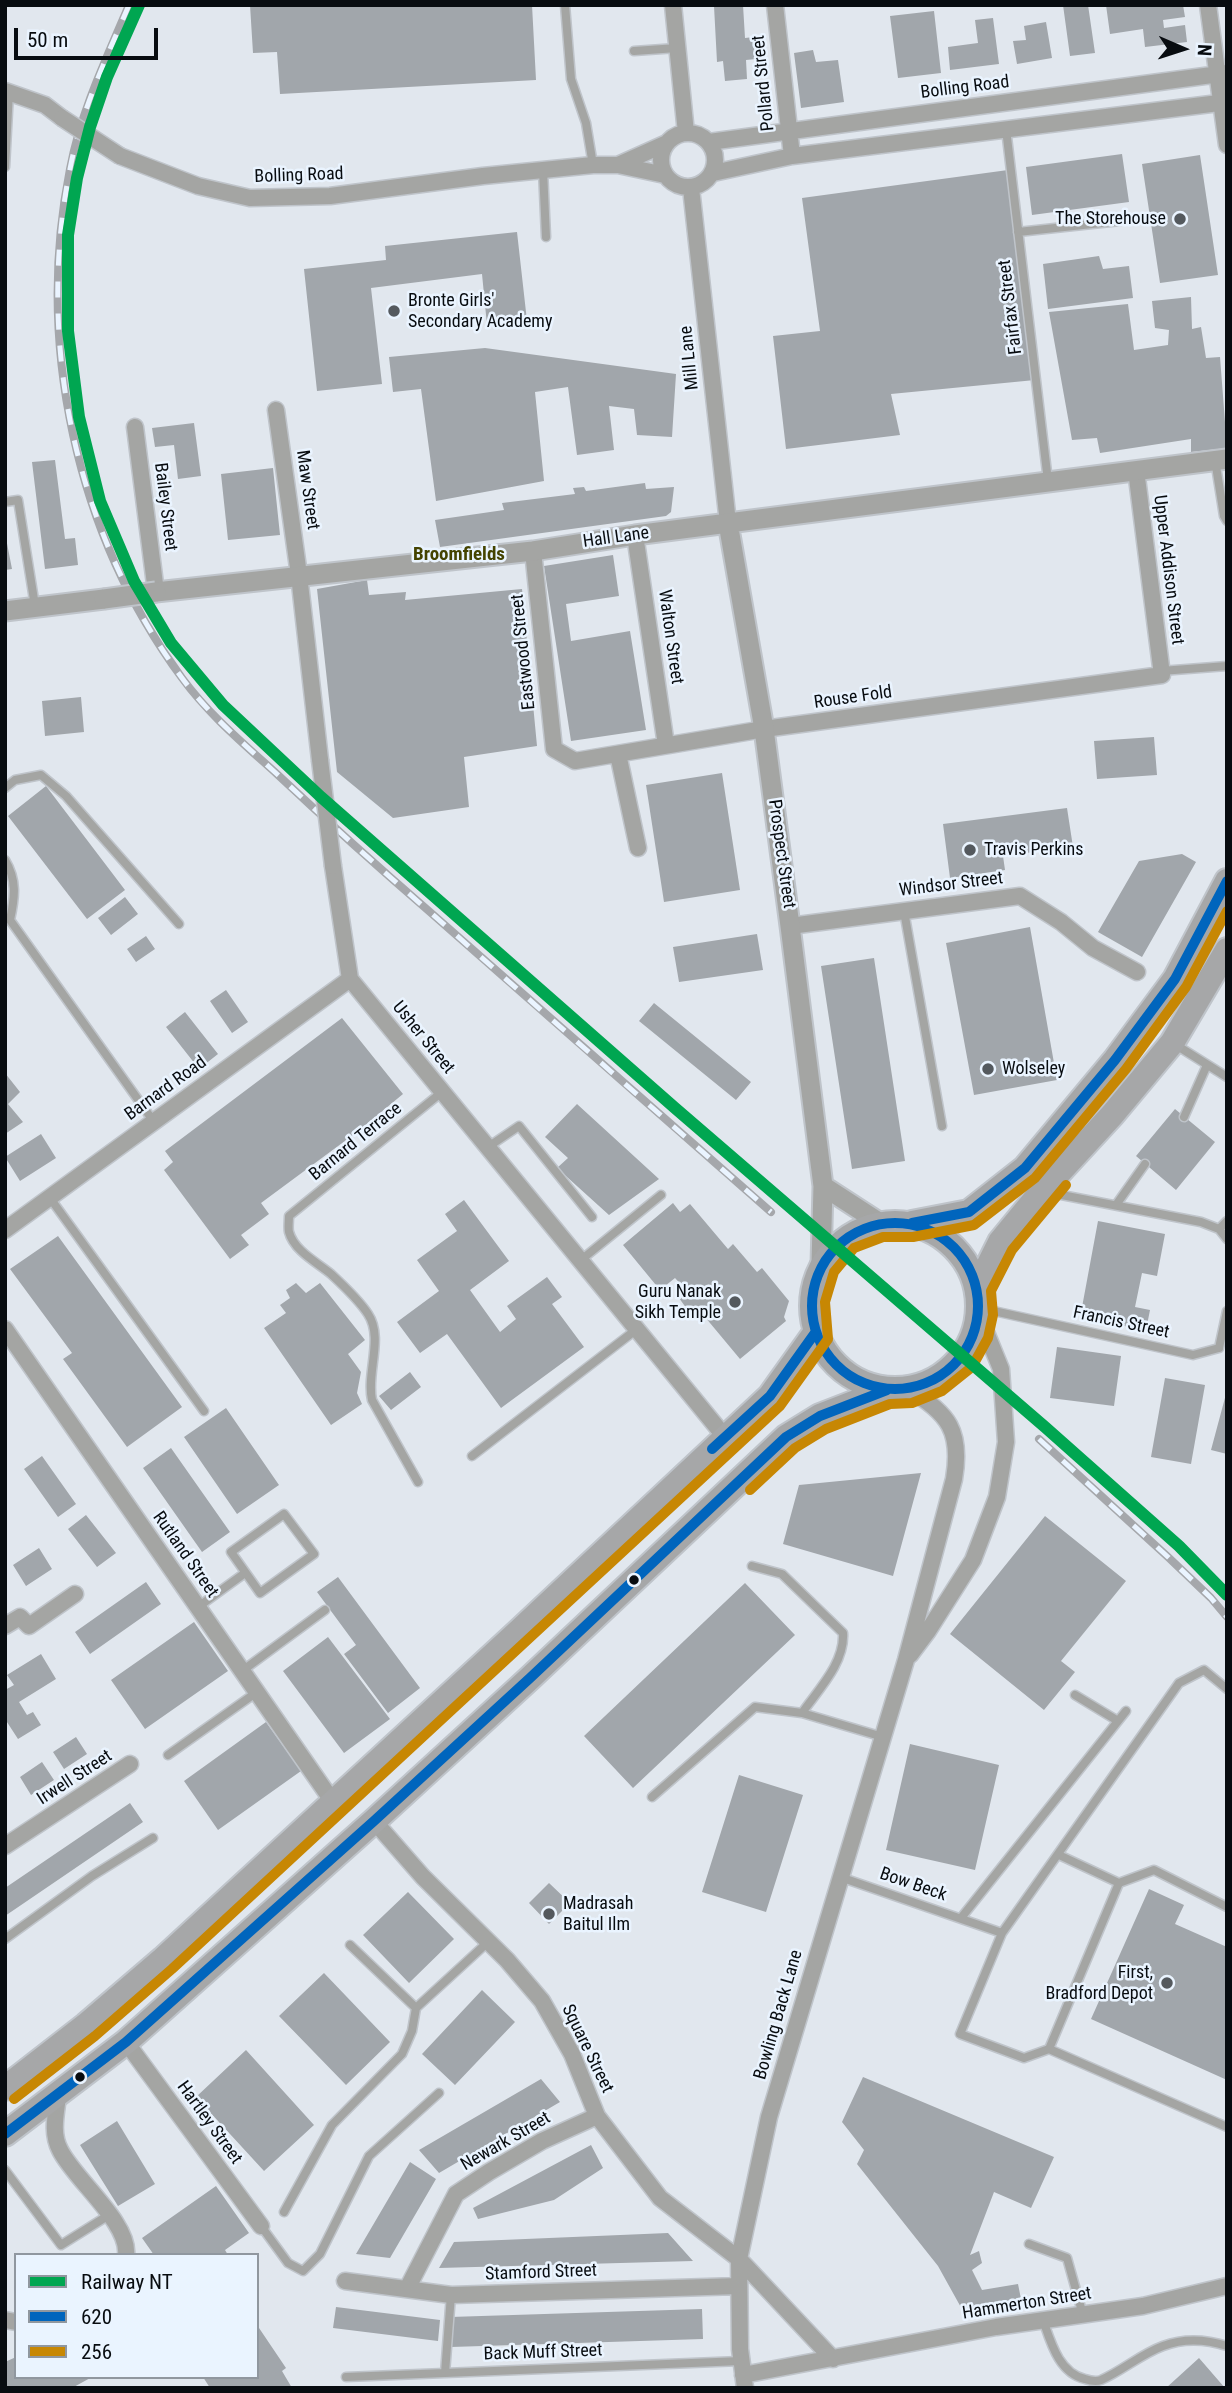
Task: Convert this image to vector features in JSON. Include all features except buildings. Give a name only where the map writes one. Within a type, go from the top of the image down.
[{"type":"main road","points":[[898,1389],[854,1380],[826,1356],[815,1333],[810,1301],[821,1265],[846,1236],[880,1223],[912,1223],[969,1212],[1025,1168],[1115,1060],[1175,979],[1227,881]]},
{"type":"main road","points":[[5,2134],[126,2042],[374,1821],[786,1437],[820,1416],[937,1378],[962,1357],[975,1334],[979,1304],[1000,1242],[1042,1191],[1112,1115],[1172,1042],[1227,950]]},
{"type":"main road","points":[[912,1223],[932,1230],[960,1252],[979,1304]]},
{"type":"main road","points":[[5,2088],[86,2025],[153,1967],[770,1396],[815,1333]]},
{"type":"street","points":[[673,5],[686,133]]},
{"type":"street","name":"Pollard Street","points":[[775,5],[792,156]]},
{"type":"street","points":[[1208,5],[1222,74],[1227,145]]},
{"type":"street","name":"Bolling Road","points":[[709,142],[1222,74]]},
{"type":"street","name":"Bolling Road","points":[[7,92],[44,105],[120,156],[198,186],[250,198],[330,196],[593,165],[618,165],[665,175]]},
{"type":"street","points":[[713,173],[716,157],[709,142],[702,136],[678,134],[667,143],[661,159],[665,175],[676,185],[691,188],[700,186],[713,173],[792,156],[1224,103]]},
{"type":"street","name":"Bolling Road","points":[[618,165],[667,143]]},
{"type":"street","name":"Mill Lane","points":[[691,188],[729,523]]},
{"type":"street","name":"Maw Street","points":[[276,410],[299,575]]},
{"type":"street","name":"Bailey Street","points":[[135,427],[156,592]]},
{"type":"street","name":"Hall Lane","points":[[5,611],[299,575],[533,551],[635,535],[1221,460]]},
{"type":"street","name":"Upper Addison Street","points":[[1136,470],[1161,673]]},
{"type":"street","name":"Prospect Street","points":[[729,523],[764,729],[823,1186],[821,1265]]},
{"type":"street","name":"Walton Street","points":[[635,535],[666,745]]},
{"type":"street","name":"Eastwood Street","points":[[533,551],[554,749]]},
{"type":"street","points":[[299,575],[333,866],[350,979]]},
{"type":"street","name":"Rouse Fold","points":[[554,749],[575,761],[764,729],[1161,673]]},
{"type":"street","points":[[618,754],[638,848]]},
{"type":"street","name":"Windsor Street","points":[[790,926],[1020,897],[1061,922],[1093,948],[1137,972]]},
{"type":"street","name":"Barnard Road","points":[[5,1230],[350,979]]},
{"type":"street","name":"Usher Street","points":[[350,979],[725,1437]]},
{"type":"street","points":[[823,1186],[880,1223]]},
{"type":"street","name":"Bowling Back Lane","points":[[906,1660],[929,1631],[973,1560],[997,1497],[1006,1442],[1001,1369],[979,1304]]},
{"type":"street","name":"Rutland Street","points":[[5,1329],[333,1802]]},
{"type":"street","name":"Bowling Back Lane","points":[[743,2374],[739,2259],[769,2117],[906,1660],[954,1479],[958,1454],[951,1427],[934,1404],[898,1389]]},
{"type":"street","points":[[5,1626],[20,1617],[29,1626],[75,1594]]},
{"type":"street","name":"Irwell Street","points":[[5,1846],[130,1764]]},
{"type":"street","name":"Square Street","points":[[374,1821],[423,1877],[542,2001],[572,2054],[597,2116],[660,2198],[739,2259]]},
{"type":"street","name":"Hartley Street","points":[[126,2042],[261,2226]]},
{"type":"street","points":[[58,2096],[54,2129],[59,2150],[124,2234],[127,2252]]},
{"type":"street","name":"Newark Street","points":[[407,2289],[456,2194],[542,2141],[597,2116]]},
{"type":"street","points":[[739,2259],[833,2359]]},
{"type":"street","name":"Stamford Street","points":[[345,2281],[451,2295],[739,2286]]},
{"type":"street","name":"Hammerton Street","points":[[743,2374],[996,2327],[1143,2306],[1227,2286]]},
{"type":"lane","points":[[565,5],[571,79],[586,123],[593,165]]},
{"type":"lane","points":[[634,51],[677,48]]},
{"type":"lane","points":[[5,167],[7,92]]},
{"type":"lane","name":"Fairfax Street","points":[[1006,129],[1048,481]]},
{"type":"lane","points":[[543,170],[547,237]]},
{"type":"lane","points":[[1018,232],[1120,221]]},
{"type":"lane","points":[[1221,460],[1224,516],[1227,521]]},
{"type":"lane","points":[[5,502],[18,500],[35,607]]},
{"type":"lane","points":[[1161,673],[1227,666]]},
{"type":"lane","points":[[5,788],[15,780],[41,775],[66,796],[178,924]]},
{"type":"lane","points":[[5,860],[13,874],[15,898],[10,920],[154,1122]]},
{"type":"lane","points":[[904,910],[942,1126]]},
{"type":"lane","points":[[1172,1042],[1227,1077]]},
{"type":"lane","points":[[1184,1117],[1207,1065]]},
{"type":"lane","name":"Barnard Terrace","points":[[418,1482],[372,1400],[369,1388],[374,1323],[330,1273],[297,1245],[289,1234],[289,1216],[442,1092]]},
{"type":"lane","points":[[488,1147],[519,1126],[592,1217]]},
{"type":"lane","points":[[1116,1205],[1144,1164]]},
{"type":"lane","points":[[1042,1191],[1201,1222],[1219,1229],[1227,1239]]},
{"type":"lane","points":[[581,1260],[661,1195]]},
{"type":"lane","points":[[50,1198],[204,1411]]},
{"type":"lane","points":[[1219,1229],[1227,1221]]},
{"type":"lane","name":"Francis Street","points":[[979,1304],[1193,1355],[1223,1350],[1227,1311]]},
{"type":"lane","points":[[472,1455],[637,1329]]},
{"type":"lane","points":[[284,1514],[314,1554],[260,1593],[245,1573],[231,1552],[284,1514]]},
{"type":"lane","points":[[752,1566],[782,1574],[843,1633],[844,1646],[836,1663],[802,1713]]},
{"type":"lane","points":[[198,1607],[245,1573]]},
{"type":"lane","points":[[242,1671],[325,1610]]},
{"type":"lane","points":[[1227,1689],[1204,1670],[1179,1683],[1002,1933],[960,2034],[1024,2058],[1049,2049],[1227,2127]]},
{"type":"lane","points":[[168,1755],[257,1692]]},
{"type":"lane","points":[[1075,1695],[1118,1721]]},
{"type":"lane","points":[[652,1797],[755,1707],[802,1713],[883,1737]]},
{"type":"lane","points":[[961,1918],[1126,1711]]},
{"type":"lane","points":[[5,1939],[92,1876],[153,1838]]},
{"type":"lane","points":[[1059,1856],[1119,1883],[1154,1870],[1227,1907]]},
{"type":"lane","name":"Bow Beck","points":[[840,1877],[1002,1933]]},
{"type":"lane","points":[[1049,2049],[1119,1883]]},
{"type":"lane","points":[[284,2212],[332,2125],[402,2054],[412,2031],[416,2008],[488,1942]]},
{"type":"lane","points":[[350,1945],[416,2008]]},
{"type":"lane","points":[[261,2226],[288,2263],[303,2271],[320,2255],[369,2156],[439,2093]]},
{"type":"lane","points":[[5,2170],[61,2245],[109,2215]]},
{"type":"lane","points":[[1029,2244],[1067,2258],[1083,2315]]},
{"type":"lane","points":[[445,2372],[451,2295]]},
{"type":"lane","points":[[1043,2320],[1053,2350],[1063,2365],[1081,2378],[1098,2382],[1162,2346],[1188,2340],[1212,2341],[1227,2346]]},
{"type":"lane","name":"Back Muff Street","points":[[345,2377],[445,2372],[743,2374]]},
{"type":"railway","points":[[129,5],[95,86],[75,148],[60,235],[58,302],[62,369],[73,435],[91,500],[115,562],[145,622],[182,678],[228,729],[372,861],[771,1212]]},
{"type":"railway","points":[[1039,1439],[1168,1557],[1227,1617]]},
{"type":"rail line","name":"NT","points":[[139,5],[107,77],[77,178],[68,235],[68,331],[79,417],[100,501],[134,581],[171,643],[223,705],[321,797],[675,1108],[1045,1427],[1179,1546],[1227,1595]]},
{"type":"transit line","name":"620","points":[[912,1223],[969,1212],[1025,1168],[1115,1060],[1175,979],[1227,881]]},
{"type":"transit line","name":"256","points":[[14,2099],[95,2036],[172,1969],[780,1406],[828,1339],[825,1302],[834,1272],[854,1248],[883,1237],[913,1237],[974,1225],[1035,1178],[1126,1069],[1186,987],[1227,911]]},
{"type":"transit line","name":"256","points":[[750,1490],[795,1448],[826,1429],[890,1404],[912,1403],[942,1391],[972,1367],[988,1338],[993,1315],[991,1291],[1012,1250],[1066,1185]]},
{"type":"transit line","name":"620","points":[[895,1223],[927,1229],[954,1247],[972,1274],[978,1306],[972,1338],[954,1365],[927,1383],[895,1389],[863,1383],[836,1365],[818,1338],[812,1306],[818,1274],[836,1247],[863,1229],[895,1223]]},
{"type":"transit line","name":"620","points":[[712,1449],[770,1396],[815,1333]]},
{"type":"transit line","name":"620","points":[[5,2134],[126,2042],[374,1821],[786,1437],[820,1416],[887,1390]]},
{"type":"place","name":"The Storehouse","points":[[1180,219]]},
{"type":"place","name":"Bronte Girls' Secondary Academy","points":[[394,311]]},
{"type":"place","name":"Travis Perkins","points":[[970,850]]},
{"type":"place","name":"Wolseley","points":[[988,1069]]},
{"type":"place","name":"Guru Nanak Sikh Temple","points":[[735,1302]]},
{"type":"place","name":"Madrasah Baitul Ilm","points":[[549,1914]]},
{"type":"place","name":"First, Bradford Depot","points":[[1167,1983]]},
{"type":"district","name":"Broomfields","points":[[459,555]]}]
